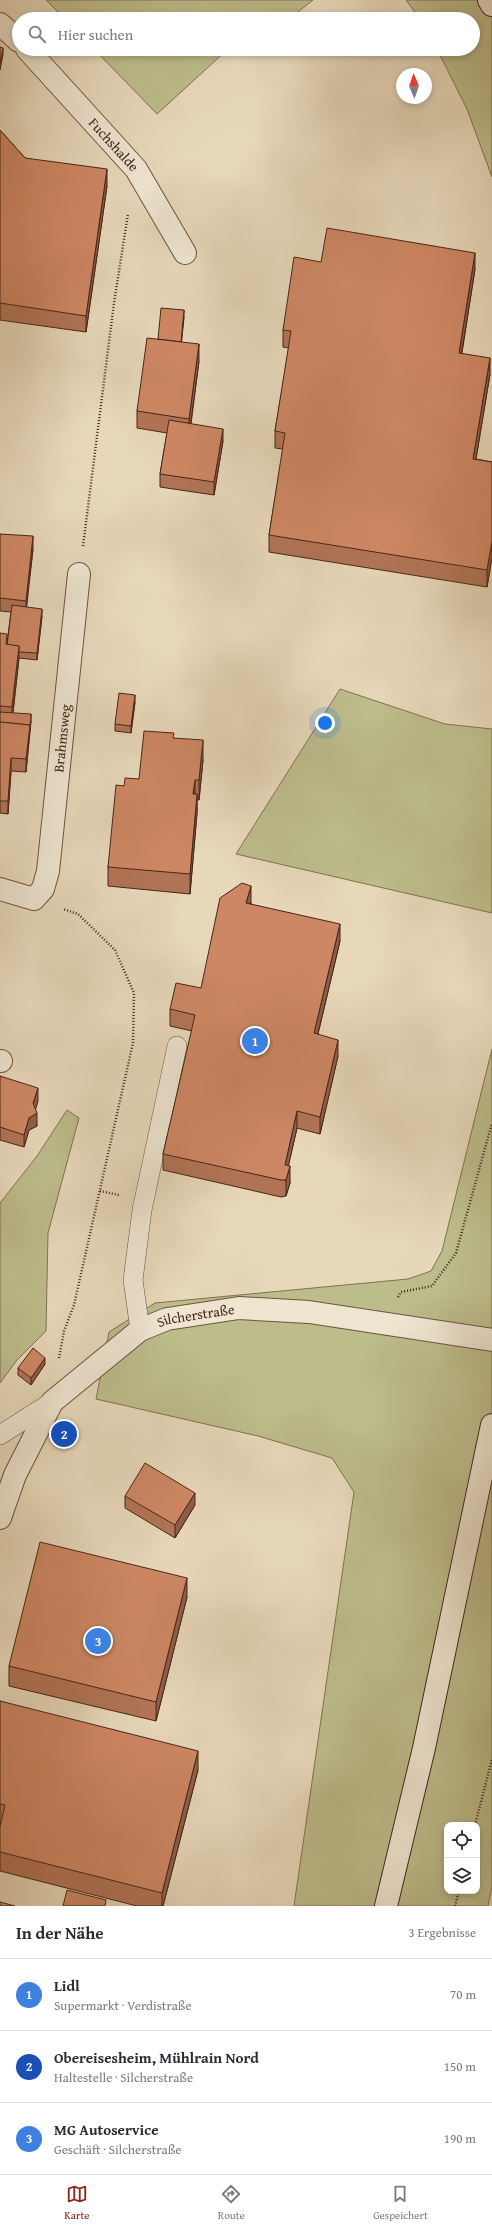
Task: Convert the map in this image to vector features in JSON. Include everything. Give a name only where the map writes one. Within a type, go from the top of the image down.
[{"type":"street","points":[[489,0],[492,5]]},
{"type":"street","points":[[0,24],[12,35]]},
{"type":"street","name":"Fuchshalde","points":[[33,56],[136,169],[185,253]]},
{"type":"street","name":"Brahmsweg","points":[[34,899],[43,889],[48,871],[79,574]]},
{"type":"street","points":[[0,889],[34,899]]},
{"type":"street","name":"Silcherstraße","points":[[0,1518],[15,1475],[52,1402],[140,1330],[167,1319],[239,1308],[309,1312],[492,1340]]},
{"type":"street","points":[[386,1906],[424,1748],[492,1425]]},
{"type":"lane","points":[[140,1330],[133,1280],[142,1210],[177,1046]]},
{"type":"lane","points":[[0,1436],[52,1402]]},
{"type":"path","points":[[79,574],[114,303],[136,169]]},
{"type":"path","points":[[34,899],[78,914],[116,950],[134,993],[133,1043],[76,1297],[64,1331],[59,1360]]},
{"type":"path","points":[[381,1324],[401,1292],[432,1286],[456,1253],[492,1123]]},
{"type":"path","points":[[476,1822],[492,1760]]},
{"type":"path","points":[[455,1906],[458,1894]]},
{"type":"shaded area","points":[[46,0],[313,0],[298,12],[58,12]]},
{"type":"shaded area","points":[[406,0],[492,0],[492,177],[467,109],[440,56],[480,56],[480,12],[415,12]]},
{"type":"shaded area","points":[[101,56],[220,56],[157,114]]},
{"type":"shaded area","points":[[340,689],[445,724],[492,729],[492,913],[236,854]]},
{"type":"shaded area","points":[[492,1049],[492,1887],[488,1906],[294,1906],[354,1492],[332,1458],[258,1436],[96,1399],[109,1332],[155,1303],[408,1279],[431,1271],[442,1251]]},
{"type":"shaded area","points":[[67,1110],[79,1118],[48,1233],[46,1331],[17,1360],[0,1383],[0,1203],[37,1156]]},
{"type":"building","points":[[0,47],[3,48],[0,63]]},
{"type":"building","points":[[0,130],[25,158],[107,169],[86,316],[0,303]]},
{"type":"building","points":[[327,228],[475,253],[459,353],[490,358],[473,459],[492,462],[492,541],[487,570],[269,535],[285,433],[275,431],[291,331],[283,330],[294,257],[321,262]]},
{"type":"building","points":[[161,308],[184,310],[181,342],[158,339]]},
{"type":"building","points":[[147,338],[199,344],[189,419],[137,411]]},
{"type":"building","points":[[169,420],[223,429],[214,482],[160,474]]},
{"type":"building","points":[[0,534],[33,536],[26,601],[0,598]]},
{"type":"building","points":[[12,605],[42,609],[37,653],[19,652],[19,646],[7,645]]},
{"type":"building","points":[[0,633],[7,634],[6,644],[19,646],[12,707],[0,706]]},
{"type":"building","points":[[119,693],[135,695],[131,726],[115,724]]},
{"type":"building","points":[[0,712],[31,714],[30,730],[30,725],[0,722]]},
{"type":"building","points":[[0,722],[30,725],[26,759],[11,758],[8,801],[0,801]]},
{"type":"building","points":[[144,731],[174,733],[173,738],[203,740],[199,780],[195,780],[193,794],[197,794],[190,874],[108,867],[116,785],[124,786],[125,778],[139,779]]},
{"type":"building","points":[[242,883],[251,886],[246,903],[340,924],[314,1033],[338,1040],[320,1117],[297,1111],[285,1165],[290,1166],[286,1180],[163,1154],[195,1015],[170,1009],[176,983],[201,988],[220,898]]},
{"type":"building","points":[[0,1076],[38,1088],[33,1103],[37,1113],[29,1118],[24,1135],[0,1127]]},
{"type":"building","points":[[33,1348],[45,1358],[31,1378],[18,1368]]},
{"type":"building","points":[[145,1463],[195,1493],[175,1525],[125,1496]]},
{"type":"building","points":[[40,1542],[187,1578],[156,1702],[9,1666]]},
{"type":"building","points":[[0,1701],[198,1751],[162,1893],[0,1852],[0,1827],[5,1805],[0,1804]]},
{"type":"building","points":[[67,1890],[106,1900],[105,1906],[63,1906]]},
{"type":"building","points":[[0,1902],[15,1906],[0,1906]]},
{"type":"place","name":"Lidl","points":[[255,1041]]},
{"type":"place","name":"Obereisesheim, Mühlrain Nord","points":[[64,1434]]},
{"type":"place","name":"MG Autoservice","points":[[98,1641]]}]
